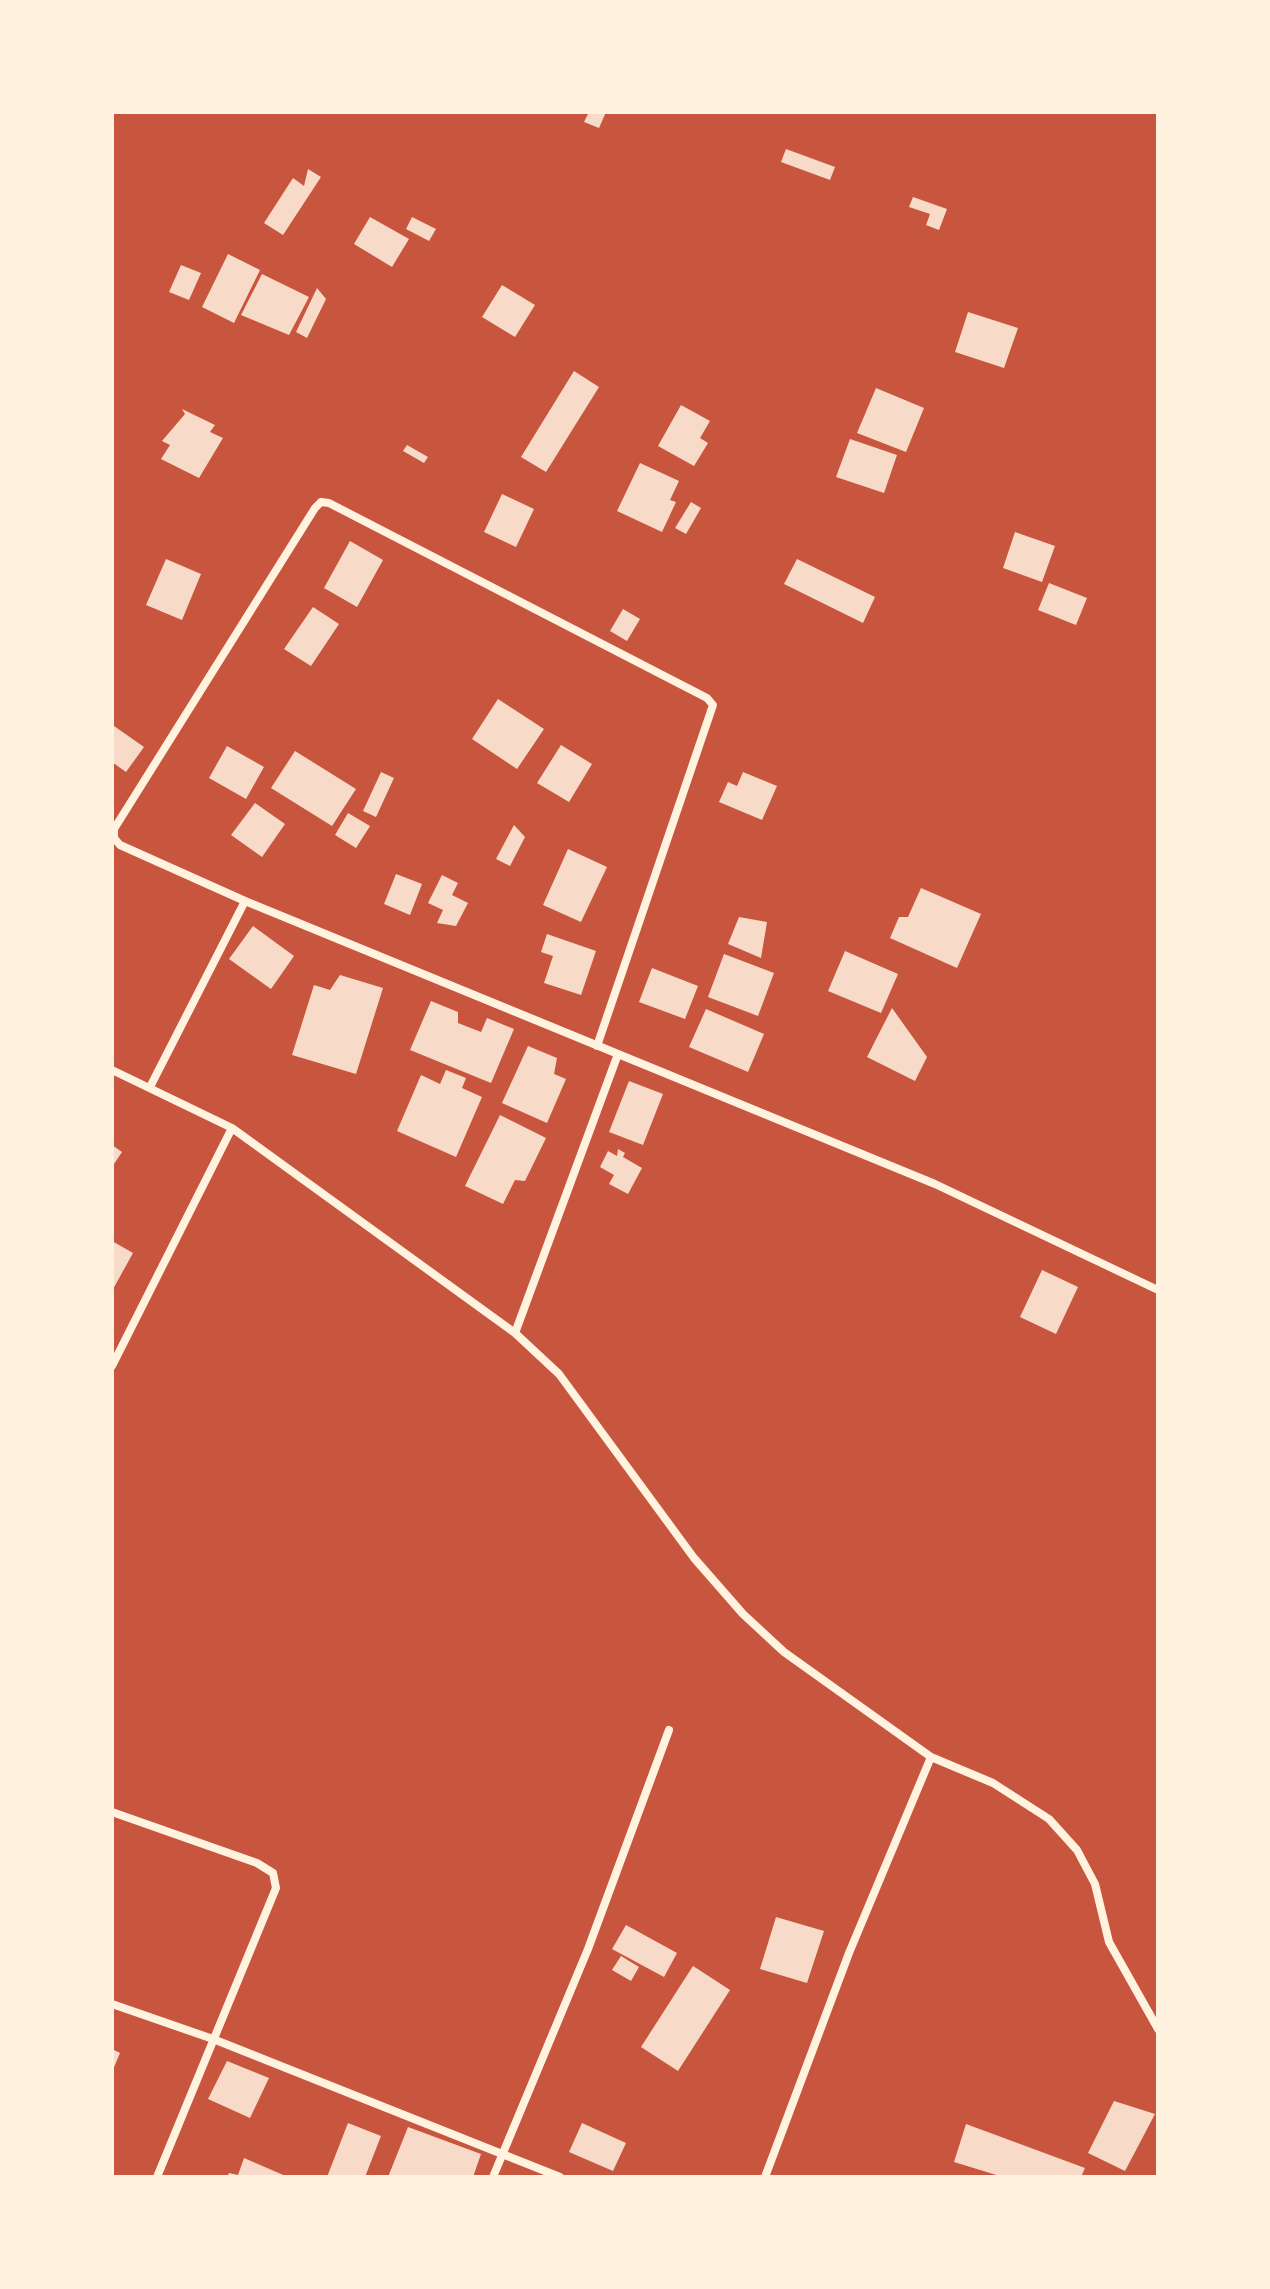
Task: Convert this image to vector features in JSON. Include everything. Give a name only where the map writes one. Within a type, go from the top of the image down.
[{"type":"street","points":[[597,1046],[713,705],[707,698],[329,503],[321,502],[114,829],[114,838],[120,845],[245,901],[597,1046],[935,1184],[1158,1290]]},
{"type":"street","points":[[150,1087],[245,901]]},
{"type":"street","points":[[515,1333],[618,1054]]},
{"type":"street","points":[[112,1070],[232,1128],[515,1333],[559,1374],[694,1558],[743,1614],[823,1683],[931,1757],[993,1783],[1037,1811],[1077,1850],[1095,1884],[1109,1942],[1158,2029]]},
{"type":"street","points":[[112,1366],[232,1128]]},
{"type":"street","points":[[493,2177],[588,1949],[669,1730]]},
{"type":"street","points":[[765,2177],[849,1953],[931,1757]]},
{"type":"street","points":[[112,1812],[257,1863],[273,1873],[276,1888],[157,2177]]},
{"type":"street","points":[[112,2004],[213,2039],[560,2177]]},
{"type":"building","points":[[589,112],[606,112],[599,128],[584,122]]},
{"type":"building","points":[[786,149],[835,167],[830,180],[781,162]]},
{"type":"building","points":[[308,169],[321,177],[283,235],[264,223],[293,178],[304,186]]},
{"type":"building","points":[[913,197],[947,209],[939,230],[926,225],[930,214],[909,207]]},
{"type":"building","points":[[370,217],[409,239],[392,267],[354,244]]},
{"type":"building","points":[[412,217],[436,229],[429,241],[406,229]]},
{"type":"building","points":[[228,254],[260,270],[234,323],[202,307]]},
{"type":"building","points":[[181,265],[201,273],[189,300],[169,292]]},
{"type":"building","points":[[262,274],[309,297],[289,335],[241,315]]},
{"type":"building","points":[[502,285],[535,305],[515,337],[482,317]]},
{"type":"building","points":[[317,288],[326,299],[307,338],[296,332]]},
{"type":"building","points":[[968,312],[1018,328],[1004,368],[955,352]]},
{"type":"building","points":[[574,371],[599,387],[546,472],[521,457]]},
{"type":"building","points":[[876,388],[924,408],[906,452],[857,433]]},
{"type":"building","points":[[681,405],[710,421],[700,438],[708,443],[694,466],[658,446]]},
{"type":"building","points":[[182,409],[215,425],[210,432],[223,438],[199,478],[161,459],[170,445],[162,441],[185,414]]},
{"type":"building","points":[[850,439],[897,455],[884,493],[836,477]]},
{"type":"building","points":[[407,445],[428,457],[424,463],[403,451]]},
{"type":"building","points":[[640,463],[679,481],[670,500],[676,502],[662,532],[617,511]]},
{"type":"building","points":[[502,494],[534,509],[516,547],[484,532]]},
{"type":"building","points":[[691,502],[701,508],[686,534],[675,528]]},
{"type":"building","points":[[1015,532],[1055,546],[1042,582],[1003,568]]},
{"type":"building","points":[[350,541],[383,560],[357,607],[324,588]]},
{"type":"building","points":[[166,559],[201,574],[182,620],[146,605]]},
{"type":"building","points":[[797,559],[875,597],[863,623],[784,584]]},
{"type":"building","points":[[1049,583],[1087,598],[1076,625],[1038,610]]},
{"type":"building","points":[[313,607],[339,624],[311,666],[284,649]]},
{"type":"building","points":[[623,609],[640,619],[627,641],[610,631]]},
{"type":"building","points":[[498,699],[544,729],[517,769],[472,739]]},
{"type":"building","points":[[114,726],[144,747],[126,772],[112,762]]},
{"type":"building","points":[[561,745],[592,764],[569,802],[537,783]]},
{"type":"building","points":[[227,746],[264,767],[246,799],[209,778]]},
{"type":"building","points":[[295,751],[356,789],[332,826],[271,788]]},
{"type":"building","points":[[381,772],[394,778],[376,817],[363,811]]},
{"type":"building","points":[[743,772],[777,786],[762,820],[719,802],[728,782],[737,786]]},
{"type":"building","points":[[255,803],[285,824],[262,857],[231,835]]},
{"type":"building","points":[[348,813],[370,826],[356,848],[335,835]]},
{"type":"building","points":[[514,825],[525,837],[510,866],[496,859]]},
{"type":"building","points":[[568,849],[607,867],[581,922],[543,905]]},
{"type":"building","points":[[396,874],[422,884],[410,915],[384,904]]},
{"type":"building","points":[[442,875],[458,883],[452,895],[468,903],[456,926],[437,923],[443,910],[428,903]]},
{"type":"building","points":[[921,888],[981,914],[957,968],[890,938],[899,917],[908,917]]},
{"type":"building","points":[[739,917],[767,922],[761,958],[728,944]]},
{"type":"building","points":[[253,926],[294,956],[271,989],[229,959]]},
{"type":"building","points":[[547,934],[596,951],[581,995],[544,983],[553,956],[541,952]]},
{"type":"building","points":[[845,951],[898,974],[881,1013],[828,991]]},
{"type":"building","points":[[724,954],[774,973],[758,1016],[708,997]]},
{"type":"building","points":[[652,968],[698,986],[685,1019],[639,1002]]},
{"type":"building","points":[[340,975],[383,988],[356,1074],[292,1055],[314,985],[330,990]]},
{"type":"building","points":[[431,1001],[458,1012],[458,1023],[481,1032],[487,1018],[514,1029],[491,1083],[410,1050]]},
{"type":"building","points":[[892,1008],[927,1057],[915,1081],[867,1057]]},
{"type":"building","points":[[706,1009],[764,1034],[748,1072],[689,1047]]},
{"type":"building","points":[[528,1046],[557,1058],[554,1074],[566,1079],[547,1123],[502,1103]]},
{"type":"building","points":[[446,1070],[466,1078],[462,1088],[482,1097],[456,1157],[397,1131],[421,1075],[440,1084]]},
{"type":"building","points":[[629,1081],[663,1094],[643,1145],[609,1132]]},
{"type":"building","points":[[500,1115],[546,1138],[525,1181],[515,1180],[503,1204],[465,1186]]},
{"type":"building","points":[[112,1145],[122,1152],[112,1167]]},
{"type":"building","points":[[618,1149],[625,1153],[623,1157],[642,1168],[628,1194],[609,1184],[614,1175],[600,1167],[608,1151],[617,1156]]},
{"type":"building","points":[[112,1241],[133,1253],[112,1291]]},
{"type":"building","points":[[1042,1270],[1078,1287],[1056,1334],[1020,1317]]},
{"type":"building","points":[[776,1917],[824,1931],[807,1983],[760,1969]]},
{"type":"building","points":[[626,1925],[677,1953],[664,1977],[612,1949]]},
{"type":"building","points":[[621,1956],[639,1967],[631,1981],[612,1970]]},
{"type":"building","points":[[693,1966],[730,1990],[678,2071],[641,2047]]},
{"type":"building","points":[[112,2049],[120,2053],[112,2072]]},
{"type":"building","points":[[227,2061],[269,2078],[250,2118],[208,2099]]},
{"type":"building","points":[[1114,2101],[1155,2114],[1125,2171],[1088,2153]]},
{"type":"building","points":[[348,2123],[381,2136],[365,2177],[327,2177]]},
{"type":"building","points":[[582,2123],[626,2143],[613,2171],[569,2152]]},
{"type":"building","points":[[966,2124],[1085,2168],[1081,2177],[1003,2177],[954,2162]]},
{"type":"building","points":[[408,2127],[481,2154],[473,2177],[388,2177]]},
{"type":"building","points":[[244,2158],[288,2177],[227,2177],[229,2173],[238,2175]]}]
